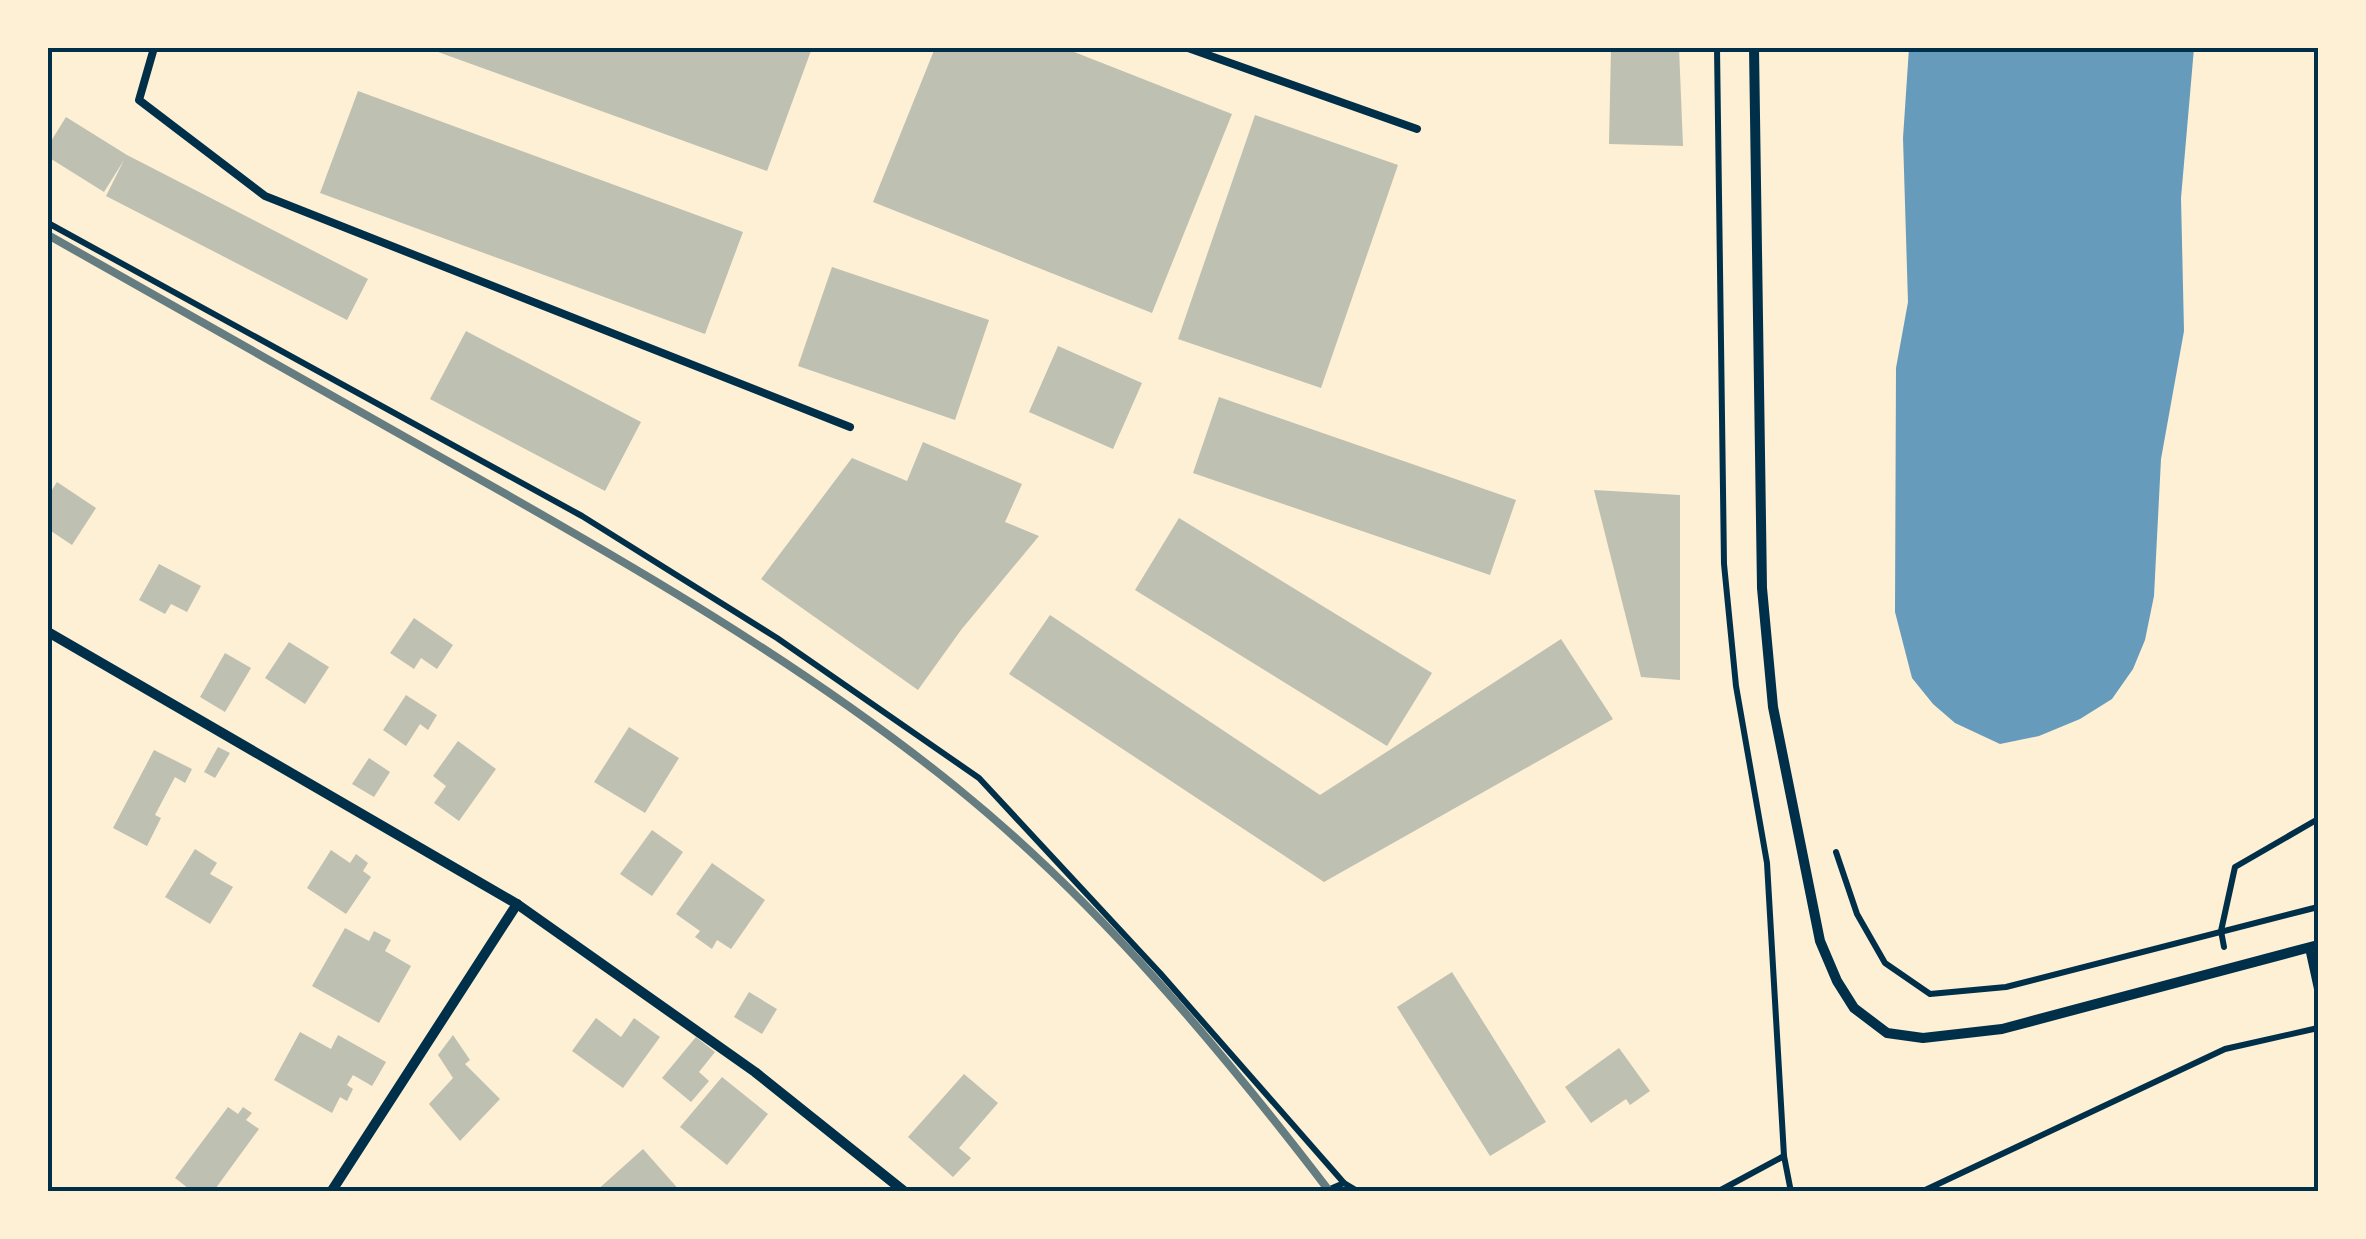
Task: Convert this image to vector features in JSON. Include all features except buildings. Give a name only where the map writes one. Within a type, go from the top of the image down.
[{"type":"street","points":[[1754,48],[1759,536],[1768,656],[1775,721],[1808,893],[1820,942],[1854,1008],[1888,1033],[1924,1038],[2002,1029],[2314,946]]},
{"type":"street","points":[[48,632],[517,904],[754,1072],[905,1192]]},
{"type":"street","points":[[331,1192],[517,904]]},
{"type":"lane","points":[[154,48],[139,100],[266,196],[850,427]]},
{"type":"lane","points":[[1188,48],[1417,129]]},
{"type":"lane","points":[[2314,946],[2318,989]]},
{"type":"path","points":[[48,223],[582,516],[777,638],[979,778],[1160,973],[1344,1183],[1359,1192]]},
{"type":"path","points":[[2227,968],[2221,930],[2236,867],[2318,818]]},
{"type":"path","points":[[1836,852],[1857,914],[1885,963],[1930,994],[2006,987],[2318,907]]},
{"type":"path","points":[[1922,1192],[2225,1050],[2318,1028]]},
{"type":"path","points":[[1718,1192],[1784,1156]]},
{"type":"path","points":[[1323,1192],[1344,1183]]},
{"type":"water","points":[[1909,48],[2194,48],[2181,198],[2184,331],[2161,459],[2154,596],[2145,640],[2133,669],[2112,699],[2080,719],[2039,736],[2000,744],[1955,723],[1912,678],[1895,612],[1896,368],[1908,302],[1903,138]]},
{"type":"railway","points":[[48,235],[651,578],[776,657],[897,742],[1008,831],[1107,927],[1200,1030],[1330,1192]]}]
